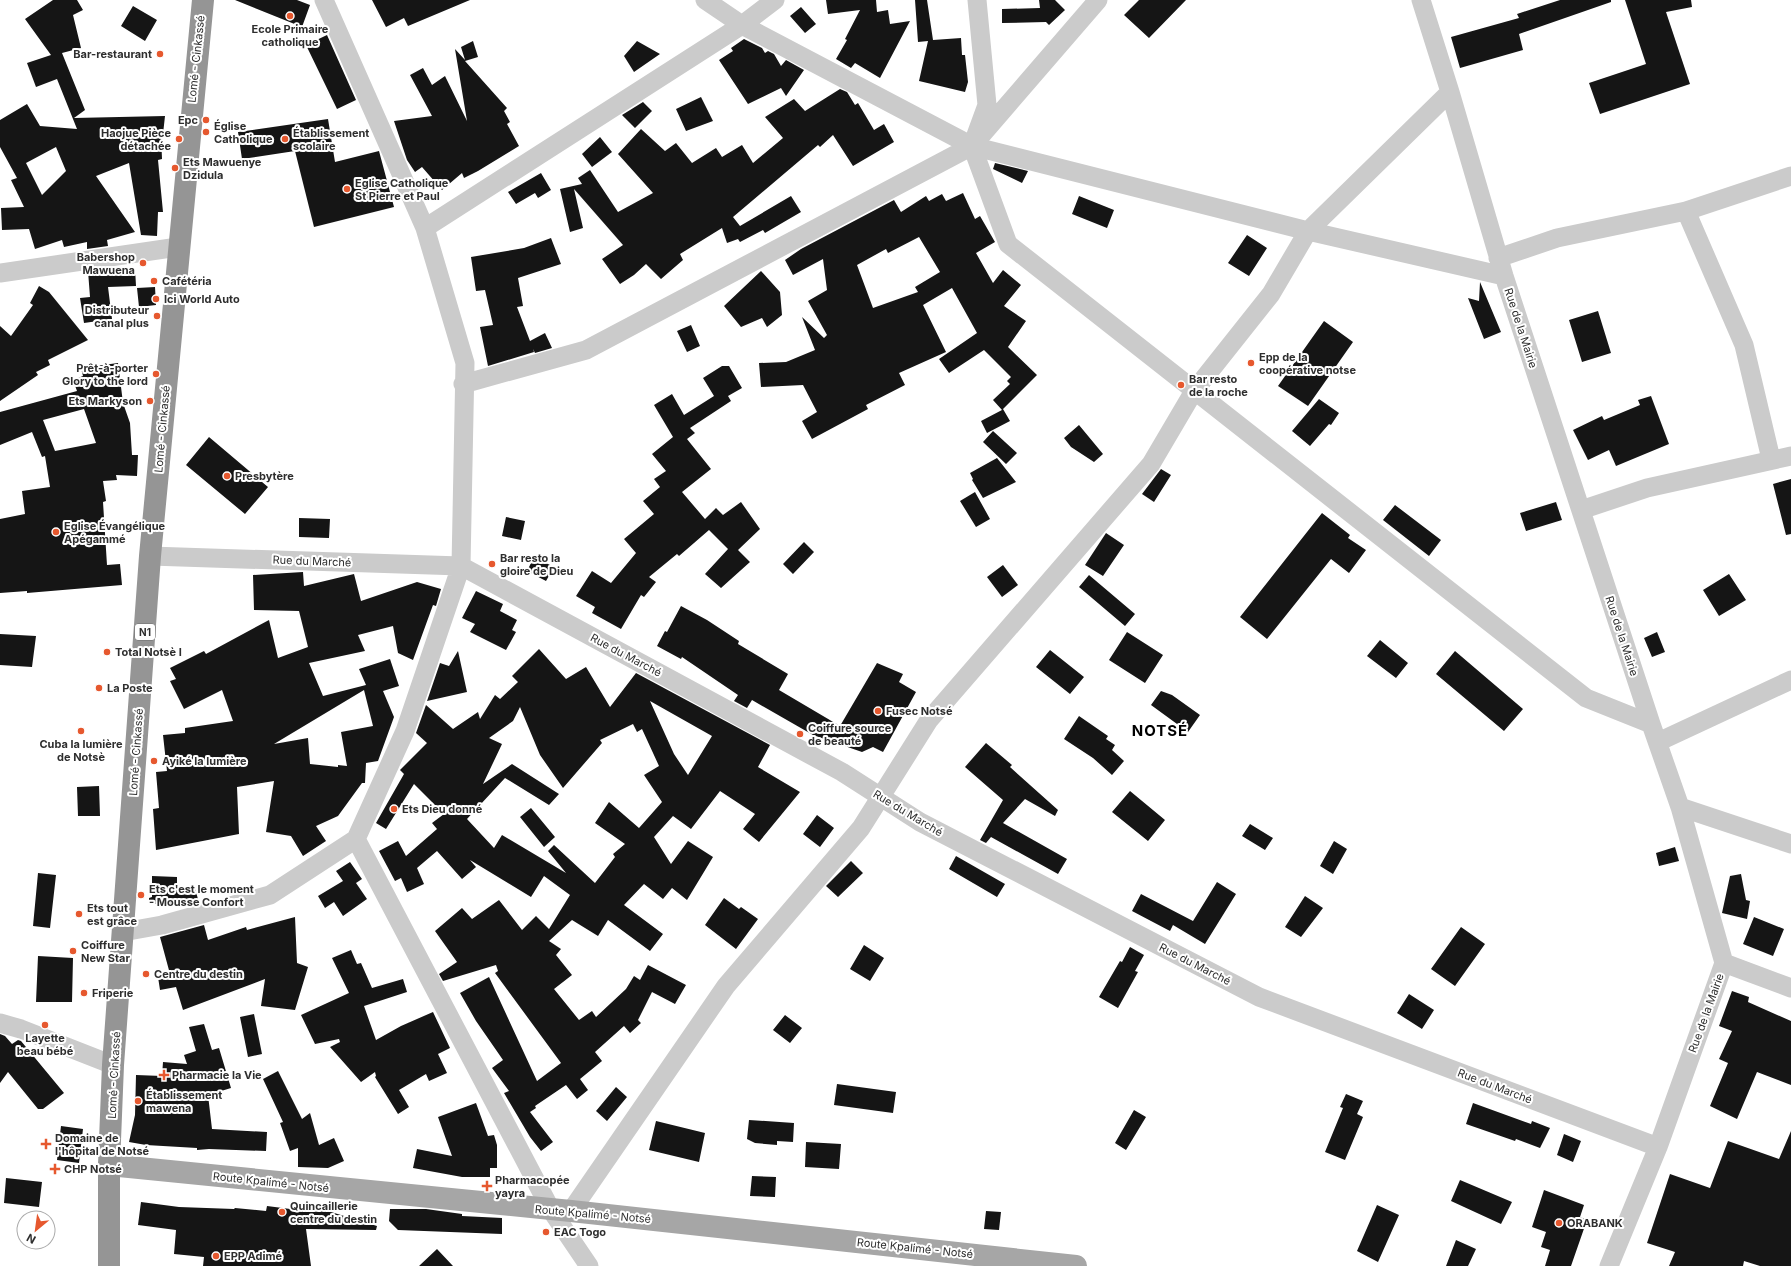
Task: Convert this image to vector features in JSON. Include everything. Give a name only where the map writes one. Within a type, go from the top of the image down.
[{"type":"highway","name":"Lomé - Cinkassé","points":[[109,1266],[113,1065],[150,556],[178,247],[203,0]]},
{"type":"main road","name":"Route Kpalimé - Notsé","points":[[110,1165],[1076,1266]]},
{"type":"street","points":[[123,932],[162,925],[270,896],[356,839],[405,731],[461,566],[465,363],[425,228],[324,0]]},
{"type":"street","points":[[705,0],[742,25],[972,146],[1308,230],[1504,276]]},
{"type":"street","points":[[425,228],[742,25],[775,0]]},
{"type":"street","points":[[977,0],[987,105],[972,146],[1008,244],[1586,698],[1655,733],[1791,680]]},
{"type":"street","points":[[464,384],[586,350],[972,146],[1098,0]]},
{"type":"street","name":"Rue de la Mairie","points":[[1421,0],[1450,92],[1498,258],[1680,807],[1724,963],[1658,1147],[1609,1266]]},
{"type":"street","points":[[561,1211],[726,986],[861,828],[929,720],[1151,464],[1194,391],[1270,294],[1308,230],[1450,92]]},
{"type":"street","points":[[1498,258],[1558,238],[1686,211],[1791,176]]},
{"type":"street","points":[[1686,211],[1744,345],[1771,459]]},
{"type":"street","points":[[0,273],[178,247]]},
{"type":"street","points":[[1581,510],[1648,488],[1771,459],[1791,456]]},
{"type":"street","name":"Rue du Marché","points":[[150,556],[461,566],[842,772],[880,798],[920,822],[1259,997],[1658,1147]]},
{"type":"street","points":[[1680,807],[1791,844]]},
{"type":"street","points":[[356,839],[561,1211],[589,1266]]},
{"type":"street","points":[[1724,963],[1791,988]]},
{"type":"street","points":[[0,1023],[21,1029],[113,1065]]},
{"type":"building","points":[[53,0],[77,0],[83,10],[73,15],[81,48],[62,53],[85,110],[74,118],[165,116],[163,134],[161,134],[162,159],[158,160],[163,212],[158,212],[157,236],[141,235],[129,163],[96,176],[135,232],[107,240],[108,246],[87,249],[87,242],[64,247],[62,240],[35,249],[29,229],[2,230],[1,208],[24,207],[11,180],[17,178],[0,147],[0,120],[27,104],[40,126],[77,129],[57,79],[36,87],[27,63],[51,55],[25,19]],"holes":[[[56,147],[66,171],[42,195],[26,163]]]},
{"type":"building","name":"Ecole Primaire catholique","points":[[235,0],[297,0],[310,5],[302,27]]},
{"type":"building","points":[[372,0],[470,0],[408,26],[404,18],[386,27]]},
{"type":"building","points":[[826,0],[876,0],[877,12],[888,10],[890,24],[910,21],[880,78],[855,63],[851,68],[836,59],[847,40],[845,39],[860,10],[828,14]]},
{"type":"building","points":[[915,0],[927,0],[933,40],[961,38],[962,55],[965,55],[968,82],[965,92],[919,81],[928,41],[918,42]]},
{"type":"building","points":[[1039,0],[1055,0],[1065,10],[1049,25],[1046,22],[1002,23],[1002,9],[1040,8]]},
{"type":"building","points":[[1139,0],[1186,0],[1149,38],[1124,15]]},
{"type":"building","points":[[1560,0],[1611,0],[1611,2],[1519,34],[1523,50],[1460,68],[1451,37],[1519,18],[1517,14]]},
{"type":"building","points":[[1625,0],[1691,0],[1692,7],[1666,12],[1690,84],[1600,114],[1589,83],[1646,64]]},
{"type":"building","points":[[133,6],[157,20],[145,41],[121,26]]},
{"type":"building","points":[[801,7],[816,24],[805,33],[790,16]]},
{"type":"building","points":[[327,35],[356,100],[337,109],[306,45]]},
{"type":"building","points":[[744,39],[762,48],[765,53],[768,51],[774,54],[781,66],[786,60],[804,70],[786,96],[781,88],[748,104],[719,60],[733,51],[731,48]]},
{"type":"building","points":[[473,41],[478,57],[465,61],[507,108],[504,111],[510,122],[507,124],[519,146],[464,178],[462,173],[442,190],[422,167],[415,172],[407,160],[394,121],[432,116],[410,75],[423,68],[432,85],[445,76],[467,121],[455,49],[465,60],[461,47]]},
{"type":"building","points":[[637,41],[660,54],[634,72],[624,56]]},
{"type":"building","points":[[840,89],[847,92],[855,105],[858,103],[874,130],[884,124],[894,142],[853,166],[833,135],[820,147],[818,145],[733,217],[740,226],[791,196],[801,212],[765,233],[763,230],[740,242],[738,239],[727,243],[722,228],[680,254],[683,260],[661,279],[646,264],[634,275],[620,284],[602,259],[623,245],[574,189],[583,228],[570,232],[560,189],[582,184],[578,178],[590,170],[618,212],[653,193],[618,154],[641,129],[665,151],[676,143],[692,163],[716,148],[722,157],[742,145],[753,163],[783,138],[765,117],[794,99],[805,111]]},
{"type":"building","points":[[701,97],[713,121],[686,131],[676,109]]},
{"type":"building","points":[[643,102],[652,111],[635,128],[622,115]]},
{"type":"building","name":"Eglise Catholique St Pierre et Paul","points":[[328,119],[335,162],[379,151],[394,207],[314,227],[295,151],[242,159],[238,132]]},
{"type":"building","points":[[600,137],[612,152],[592,167],[582,154]]},
{"type":"building","points":[[995,163],[1028,171],[1022,183],[993,169]]},
{"type":"building","points":[[541,173],[551,190],[538,198],[535,193],[516,204],[508,192]]},
{"type":"building","points":[[963,193],[975,219],[980,216],[995,242],[976,253],[993,283],[1003,270],[1021,285],[1004,306],[1026,321],[1008,347],[1037,375],[1003,409],[1010,421],[987,433],[981,421],[1002,410],[993,400],[1010,384],[1007,381],[1011,377],[984,350],[949,373],[939,359],[977,333],[952,288],[923,305],[946,352],[899,373],[905,385],[866,405],[868,409],[812,439],[802,421],[817,412],[803,385],[761,387],[759,363],[786,362],[815,350],[802,317],[824,338],[827,335],[808,301],[827,290],[823,259],[793,275],[785,260],[801,249],[894,200],[901,212],[926,196],[929,201],[942,194],[946,201]],"holes":[[[919,237],[940,272],[915,287],[918,292],[873,308],[857,265],[886,249],[888,253]]]},
{"type":"building","points":[[1079,196],[1114,210],[1107,228],[1072,214]]},
{"type":"building","points":[[1247,235],[1267,248],[1249,276],[1228,263]]},
{"type":"building","points":[[551,238],[561,264],[518,278],[523,306],[517,307],[530,341],[545,333],[552,348],[535,353],[533,349],[534,352],[488,366],[480,327],[493,325],[485,290],[476,291],[471,257],[524,248]]},
{"type":"building","points":[[110,268],[135,268],[136,286],[108,287],[112,319],[84,323],[80,298],[90,297],[88,271]]},
{"type":"building","points":[[761,271],[780,292],[782,315],[767,327],[762,318],[741,327],[724,306]]},
{"type":"building","points":[[1480,282],[1501,332],[1484,339],[1468,298],[1479,301]]},
{"type":"building","points":[[39,286],[49,292],[88,340],[48,360],[50,365],[36,372],[38,375],[0,401],[0,326],[11,336],[33,305],[30,303]]},
{"type":"building","points":[[155,287],[156,305],[139,307],[137,288]]},
{"type":"building","points":[[1598,311],[1611,353],[1582,362],[1569,320]]},
{"type":"building","points":[[1324,321],[1353,342],[1308,406],[1278,386]]},
{"type":"building","points":[[691,325],[700,346],[687,352],[677,331]]},
{"type":"building","points":[[118,363],[123,403],[130,423],[132,455],[138,455],[137,476],[116,475],[117,480],[103,481],[106,501],[103,502],[107,565],[120,564],[122,585],[27,593],[27,591],[0,593],[0,519],[25,514],[22,491],[50,487],[45,456],[42,457],[32,432],[0,445],[0,412],[77,391],[73,380],[83,376],[81,368]],"holes":[[[84,409],[96,443],[55,451],[43,420]]]},
{"type":"building","points":[[722,366],[729,366],[742,388],[728,396],[731,401],[690,428],[695,433],[687,439],[711,469],[682,492],[705,519],[716,508],[723,515],[741,502],[760,529],[738,550],[750,562],[721,588],[705,574],[728,549],[709,530],[679,556],[677,554],[649,577],[656,582],[644,597],[641,595],[621,629],[592,613],[595,607],[576,596],[592,571],[611,583],[636,553],[624,539],[654,514],[643,501],[660,487],[654,479],[666,471],[652,454],[673,437],[654,405],[672,394],[684,415],[714,396],[703,378]]},
{"type":"building","points":[[1651,396],[1669,444],[1616,466],[1609,450],[1588,460],[1573,430],[1602,416],[1604,420],[1640,405],[1638,400]]},
{"type":"building","points":[[1319,399],[1339,413],[1331,425],[1329,424],[1310,446],[1292,431]]},
{"type":"building","points":[[1079,425],[1103,454],[1094,462],[1071,447],[1064,438]]},
{"type":"building","points":[[993,431],[1017,453],[1006,464],[983,442]]},
{"type":"building","name":"Presbytère","points":[[209,437],[268,487],[245,514],[186,465]]},
{"type":"building","points":[[997,458],[1016,482],[983,498],[972,480],[973,479],[970,473]]},
{"type":"building","points":[[1161,469],[1171,475],[1154,502],[1142,494]]},
{"type":"building","points":[[1791,479],[1791,534],[1786,535],[1773,484]]},
{"type":"building","points":[[975,492],[990,519],[976,527],[960,501]]},
{"type":"building","points":[[1556,502],[1562,520],[1526,531],[1520,513]]},
{"type":"building","points":[[1395,505],[1441,540],[1429,556],[1383,520]]},
{"type":"building","points":[[1322,513],[1350,535],[1348,538],[1366,550],[1349,573],[1331,559],[1267,639],[1240,617]]},
{"type":"building","points":[[506,517],[525,521],[521,540],[502,536]]},
{"type":"building","points":[[299,518],[330,519],[329,538],[299,537]]},
{"type":"building","points":[[1106,533],[1124,545],[1103,576],[1085,565]]},
{"type":"building","points":[[804,542],[814,552],[793,574],[783,564]]},
{"type":"building","points":[[534,557],[554,567],[546,581],[527,571]]},
{"type":"building","points":[[1003,565],[1018,585],[1002,597],[987,577]]},
{"type":"building","points":[[303,572],[304,586],[354,574],[361,601],[417,582],[441,589],[436,606],[433,605],[413,660],[398,653],[393,626],[358,635],[365,651],[309,663],[323,696],[366,685],[359,669],[390,659],[399,686],[383,691],[394,717],[378,761],[366,763],[365,783],[362,783],[338,816],[316,826],[326,841],[303,856],[291,836],[266,832],[274,781],[237,787],[239,834],[156,850],[153,809],[159,808],[156,772],[167,771],[163,735],[185,733],[185,728],[233,721],[222,690],[184,709],[170,681],[176,679],[170,668],[204,651],[206,654],[269,620],[278,658],[308,647],[299,611],[254,610],[253,575]],"holes":[[[364,690],[373,726],[341,732],[347,766],[338,765],[338,767],[310,764],[308,738],[274,744]]]},
{"type":"building","points":[[1729,574],[1746,600],[1719,616],[1703,590]]},
{"type":"building","points":[[1089,575],[1135,614],[1125,626],[1079,587]]},
{"type":"building","points":[[476,591],[503,604],[500,611],[517,620],[512,630],[516,632],[506,650],[470,632],[475,624],[462,618]]},
{"type":"building","points":[[681,606],[707,620],[739,641],[738,644],[788,674],[779,690],[840,726],[877,663],[903,674],[899,682],[916,692],[883,752],[873,747],[862,752],[813,735],[752,700],[747,708],[734,701],[738,695],[682,657],[681,659],[657,646],[665,631],[667,632]]},
{"type":"building","points":[[1127,632],[1163,655],[1145,683],[1109,660]]},
{"type":"building","points":[[1657,632],[1665,652],[1652,657],[1644,638]]},
{"type":"building","points":[[0,634],[36,636],[32,667],[0,665]]},
{"type":"building","points":[[1380,640],[1408,663],[1396,678],[1367,656]]},
{"type":"building","points":[[539,649],[566,679],[586,667],[610,707],[636,673],[770,745],[758,767],[800,792],[759,842],[743,829],[755,814],[720,791],[691,829],[673,816],[654,837],[671,864],[688,841],[713,857],[687,900],[672,888],[663,899],[644,884],[624,905],[663,934],[650,951],[608,920],[598,936],[572,920],[549,941],[561,949],[556,955],[572,975],[554,989],[579,1020],[592,1011],[596,1017],[626,989],[634,976],[640,980],[648,965],[686,985],[675,1004],[652,992],[638,1020],[641,1023],[630,1033],[624,1026],[595,1052],[602,1061],[580,1079],[588,1090],[577,1099],[566,1085],[535,1106],[536,1108],[530,1112],[553,1142],[541,1151],[530,1137],[504,1093],[509,1091],[492,1068],[503,1060],[476,1021],[460,993],[489,977],[537,1081],[561,1063],[495,973],[498,971],[496,965],[443,981],[439,974],[457,962],[435,931],[462,908],[472,919],[499,900],[522,930],[536,916],[549,929],[570,895],[544,876],[531,897],[470,860],[476,867],[462,879],[437,851],[417,868],[424,884],[407,892],[401,878],[395,881],[379,851],[398,841],[406,856],[437,829],[432,823],[444,814],[414,784],[386,829],[376,823],[404,774],[400,770],[427,743],[416,733],[426,705],[453,729],[478,712],[480,719],[495,695],[500,699],[518,682],[512,676]],"holes":[[[650,701],[712,736],[688,775],[674,754]],[[520,707],[540,755],[563,788],[602,743],[600,740],[633,724],[637,732],[642,729],[659,766],[644,775],[662,802],[639,828],[609,802],[595,823],[625,844],[613,854],[615,857],[595,883],[554,845],[548,851],[566,873],[502,835],[494,848],[467,819],[505,778],[549,805],[559,794],[512,764],[483,784],[502,744],[489,738],[513,721]]]},
{"type":"building","points":[[1050,650],[1084,677],[1070,694],[1036,667]]},
{"type":"building","points":[[458,651],[467,692],[427,701],[440,663],[449,666]]},
{"type":"building","points":[[1455,651],[1523,709],[1504,731],[1436,674]]},
{"type":"building","points":[[1161,691],[1172,695],[1200,715],[1188,732],[1151,705]]},
{"type":"building","points":[[1079,716],[1108,736],[1106,739],[1115,745],[1112,750],[1124,761],[1112,775],[1093,758],[1064,739]]},
{"type":"building","points":[[986,743],[1012,765],[1010,767],[1058,810],[1055,816],[1025,799],[1003,823],[1067,859],[1058,874],[991,837],[986,843],[980,840],[1003,800],[965,767]]},
{"type":"building","points":[[99,786],[100,816],[78,816],[77,787]]},
{"type":"building","points":[[1130,791],[1165,820],[1148,841],[1112,812]]},
{"type":"building","points":[[531,808],[555,837],[544,847],[520,817]]},
{"type":"building","points":[[817,815],[834,828],[820,847],[803,834]]},
{"type":"building","points":[[1250,824],[1273,838],[1265,850],[1242,836]]},
{"type":"building","points":[[1334,841],[1347,849],[1333,874],[1320,866]]},
{"type":"building","points":[[1675,847],[1679,861],[1659,866],[1656,853]]},
{"type":"building","points":[[956,856],[1005,884],[997,897],[949,869]]},
{"type":"building","points":[[851,861],[863,873],[838,897],[826,886]]},
{"type":"building","points":[[350,862],[362,879],[356,883],[367,899],[343,916],[334,902],[325,908],[318,896],[343,881],[336,871]]},
{"type":"building","points":[[38,873],[56,875],[50,928],[33,926]]},
{"type":"building","points":[[1741,874],[1746,900],[1750,901],[1747,919],[1722,913],[1730,876]]},
{"type":"building","points":[[152,876],[177,877],[177,892],[195,888],[199,903],[149,904],[149,898],[152,897]]},
{"type":"building","points":[[1217,882],[1236,894],[1205,944],[1173,925],[1170,931],[1132,911],[1141,894],[1193,921]]},
{"type":"building","points":[[1305,896],[1323,908],[1301,937],[1285,927]]},
{"type":"building","points":[[724,898],[739,909],[741,907],[758,919],[736,949],[705,925]]},
{"type":"building","points":[[295,917],[297,963],[308,967],[295,1010],[261,1006],[265,979],[183,1010],[176,987],[160,990],[158,977],[170,974],[160,937],[204,925],[208,940],[246,927],[247,930]]},
{"type":"building","points":[[1754,917],[1784,929],[1773,956],[1743,944]]},
{"type":"building","points":[[1461,927],[1485,944],[1455,986],[1431,969]]},
{"type":"building","points":[[864,945],[884,958],[870,981],[850,969]]},
{"type":"building","points":[[1130,947],[1144,955],[1135,971],[1138,972],[1118,1008],[1099,997]]},
{"type":"building","points":[[351,950],[357,964],[361,963],[372,988],[403,979],[407,992],[364,1006],[376,1040],[401,1026],[433,1012],[450,1048],[438,1054],[447,1073],[429,1081],[426,1074],[399,1090],[409,1107],[398,1114],[375,1077],[375,1072],[361,1082],[330,1047],[340,1042],[339,1039],[315,1044],[301,1015],[349,993],[332,958]]},
{"type":"building","points":[[38,956],[73,958],[72,1002],[36,1002]]},
{"type":"building","points":[[1732,991],[1749,997],[1748,1002],[1791,1021],[1791,1085],[1757,1072],[1737,1119],[1710,1106],[1728,1063],[1719,1059],[1732,1031],[1719,1026]]},
{"type":"building","points":[[1409,994],[1434,1010],[1422,1029],[1397,1013]]},
{"type":"building","points":[[254,1014],[262,1054],[248,1057],[240,1017]]},
{"type":"building","points":[[785,1015],[802,1028],[790,1043],[773,1030]]},
{"type":"building","points":[[204,1024],[212,1050],[219,1048],[231,1088],[208,1095],[212,1129],[267,1132],[266,1151],[197,1150],[197,1148],[146,1145],[129,1142],[135,1115],[136,1075],[162,1076],[163,1062],[187,1064],[184,1055],[196,1051],[189,1027]]},
{"type":"building","points":[[0,1034],[5,1036],[12,1044],[18,1040],[21,1041],[64,1093],[43,1109],[38,1109],[8,1072],[0,1083]]},
{"type":"building","points":[[278,1071],[302,1119],[310,1113],[319,1145],[334,1138],[344,1161],[328,1168],[298,1167],[298,1148],[290,1151],[280,1123],[283,1122],[263,1079]]},
{"type":"building","points":[[837,1084],[896,1092],[893,1113],[834,1105]]},
{"type":"building","points":[[616,1087],[627,1097],[607,1121],[596,1111]]},
{"type":"building","points":[[1346,1094],[1363,1101],[1357,1114],[1363,1117],[1345,1160],[1325,1152],[1343,1108],[1340,1107]]},
{"type":"building","points":[[476,1103],[488,1136],[494,1135],[497,1145],[497,1168],[490,1168],[490,1177],[462,1177],[413,1168],[417,1149],[452,1156],[438,1117]]},
{"type":"building","points":[[1473,1103],[1531,1124],[1532,1121],[1550,1128],[1540,1148],[1516,1139],[1515,1141],[1466,1124]]},
{"type":"building","points":[[1134,1110],[1146,1117],[1126,1150],[1115,1143]]},
{"type":"building","points":[[749,1120],[794,1123],[793,1142],[777,1141],[777,1145],[755,1143],[747,1139]]},
{"type":"building","points":[[656,1121],[705,1133],[699,1162],[649,1150]]},
{"type":"building","points":[[61,1126],[83,1129],[79,1163],[57,1160]]},
{"type":"building","points":[[1791,1131],[1791,1266],[1760,1266],[1744,1261],[1743,1266],[1669,1266],[1675,1252],[1647,1243],[1670,1174],[1710,1188],[1728,1141],[1779,1159]]},
{"type":"building","points":[[1564,1134],[1581,1141],[1573,1162],[1557,1155]]},
{"type":"building","points":[[806,1142],[841,1144],[839,1169],[805,1167]]},
{"type":"building","points":[[752,1176],[776,1177],[775,1197],[750,1196]]},
{"type":"building","points":[[6,1178],[42,1182],[39,1207],[4,1203]]},
{"type":"building","points":[[1460,1180],[1512,1202],[1501,1224],[1451,1201]]},
{"type":"building","name":"ORABANK","points":[[1544,1190],[1584,1205],[1580,1217],[1587,1220],[1571,1266],[1545,1266],[1550,1250],[1541,1247],[1546,1232],[1532,1227]]},
{"type":"building","points":[[141,1202],[179,1207],[235,1208],[266,1211],[267,1206],[306,1211],[306,1207],[331,1208],[331,1212],[377,1226],[376,1230],[306,1229],[311,1266],[203,1266],[204,1257],[174,1254],[176,1230],[138,1225]]},
{"type":"building","points":[[1377,1205],[1399,1215],[1378,1262],[1357,1251]]},
{"type":"building","points":[[390,1209],[426,1209],[462,1214],[462,1216],[502,1218],[502,1234],[398,1230],[389,1221]]},
{"type":"building","points":[[986,1211],[1001,1212],[999,1230],[984,1229]]},
{"type":"building","points":[[1456,1240],[1476,1249],[1468,1266],[1446,1266]]},
{"type":"building","points":[[437,1249],[453,1266],[419,1266]]},
{"type":"place","name":"Ecole Primaire catholique","points":[[290,16]]},
{"type":"place","name":"Bar-restaurant","points":[[160,54]]},
{"type":"place","name":"Epc","points":[[206,120]]},
{"type":"place","name":"Église Catholique","points":[[206,132]]},
{"type":"place","name":"Haojue Pièce détachée","points":[[179,139]]},
{"type":"place","name":"Établissement scolaire","points":[[285,139]]},
{"type":"place","name":"Ets Mawuenye Dzidula","points":[[175,168]]},
{"type":"place","name":"Eglise Catholique St Pierre et Paul","points":[[347,189]]},
{"type":"place","name":"Babershop Mawuena","points":[[143,263]]},
{"type":"place","name":"Cafétéria","points":[[154,281]]},
{"type":"place","name":"Ici World Auto","points":[[156,299]]},
{"type":"place","name":"Distributeur canal plus","points":[[157,316]]},
{"type":"place","name":"Epp de la coopérative notse","points":[[1251,363]]},
{"type":"place","name":"Prêt-à-porter Glory to the lord","points":[[156,374]]},
{"type":"place","name":"Bar resto de la roche","points":[[1181,385]]},
{"type":"place","name":"Ets Markyson","points":[[150,401]]},
{"type":"place","name":"Presbytère","points":[[227,476]]},
{"type":"place","name":"Eglise Évangélique Apégammé","points":[[56,532]]},
{"type":"place","name":"Bar resto la gloire de Dieu","points":[[492,564]]},
{"type":"place","name":"Total Notsè I","points":[[107,652]]},
{"type":"place","name":"La Poste","points":[[99,688]]},
{"type":"place","name":"Fusec Notsé","points":[[878,711]]},
{"type":"place","name":"Cuba la lumière de Notsè","points":[[81,731]]},
{"type":"place","name":"Coiffure source de beauté","points":[[800,734]]},
{"type":"place","name":"Ayiké la lumière","points":[[154,761]]},
{"type":"place","name":"Ets Dieu donné","points":[[394,809]]},
{"type":"place","name":"Ets c'est le moment - Mousse Confort","points":[[141,895]]},
{"type":"place","name":"Ets tout est grâce","points":[[79,914]]},
{"type":"place","name":"Coiffure New Star","points":[[73,951]]},
{"type":"place","name":"Centre du destin","points":[[146,974]]},
{"type":"place","name":"Friperie","points":[[84,993]]},
{"type":"place","name":"Layette beau bébé","points":[[45,1025]]},
{"type":"place","name":"Pharmacie la Vie","points":[[164,1075]]},
{"type":"place","name":"Établissement mawena","points":[[138,1101]]},
{"type":"place","name":"Domaine de l'hôpital de Notsé","points":[[46,1144]]},
{"type":"place","name":"CHP Notsé","points":[[55,1169]]},
{"type":"place","name":"Pharmacopée yayra","points":[[487,1186]]},
{"type":"place","name":"Quincaillerie centre du destin","points":[[282,1212]]},
{"type":"place","name":"ORABANK","points":[[1559,1223]]},
{"type":"place","name":"EAC Togo","points":[[546,1232]]},
{"type":"place","name":"EPP Adimé","points":[[216,1256]]},
{"type":"district","name":"NOTSÉ","points":[[1160,730]]}]
